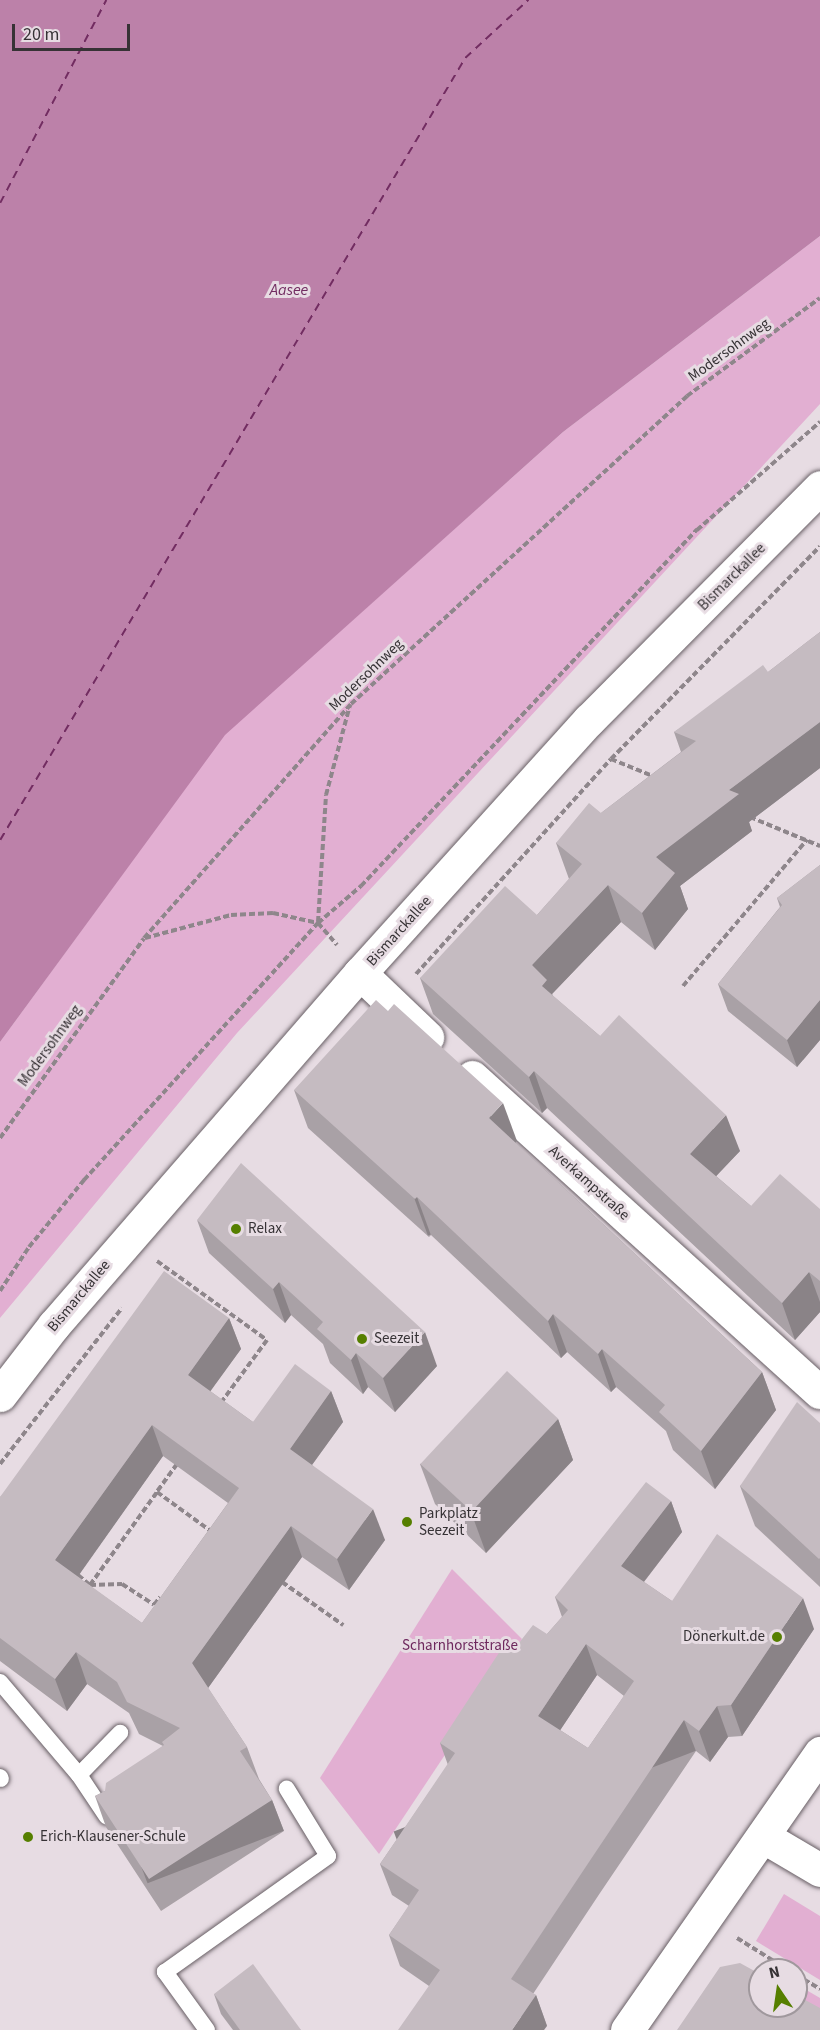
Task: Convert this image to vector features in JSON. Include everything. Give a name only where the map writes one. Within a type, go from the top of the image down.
[{"type":"street","name":"Bismarckallee","points":[[0,1395],[128,1239],[360,973],[590,720],[820,487]]},
{"type":"street","name":"Averkampstraße","points":[[360,973],[820,1392]]},
{"type":"street","points":[[627,2030],[764,1837],[820,1753]]},
{"type":"street","points":[[764,1837],[820,1870]]},
{"type":"lane","points":[[0,1682],[79,1775],[107,1817]]},
{"type":"lane","points":[[79,1775],[120,1733]]},
{"type":"lane","points":[[207,2030],[165,1972],[328,1856],[287,1789]]},
{"type":"path","name":"Modersohnweg","points":[[0,1138],[144,938],[351,704],[687,396],[820,298]]},
{"type":"path","points":[[0,1291],[29,1247],[84,1180],[318,923],[361,886],[697,531],[820,422]]},
{"type":"path","points":[[318,923],[326,795],[351,704]]},
{"type":"path","points":[[611,759],[665,782]]},
{"type":"path","points":[[742,813],[820,846]]},
{"type":"path","points":[[683,986],[807,840]]},
{"type":"path","points":[[144,938],[231,915],[273,913],[318,923],[360,973]]},
{"type":"path","points":[[128,1239],[267,1340],[219,1407]]},
{"type":"path","points":[[90,1585],[184,1454]]},
{"type":"path","points":[[157,1492],[220,1538]]},
{"type":"path","points":[[204,1540],[211,1531]]},
{"type":"path","points":[[78,1575],[90,1585],[94,1592]]},
{"type":"path","points":[[277,1578],[343,1625]]},
{"type":"path","points":[[90,1585],[122,1584],[154,1605],[161,1596]]},
{"type":"path","points":[[737,1938],[769,1958]]},
{"type":"green space","points":[[820,236],[820,404],[237,1033],[0,1318],[0,1042],[224,735],[563,432]]},
{"type":"green space","name":"Scharnhorststraße","points":[[452,1569],[522,1639],[379,1854],[320,1778]]},
{"type":"green space","points":[[784,1894],[820,1916],[820,1980],[808,1973],[808,1958],[784,1958],[756,1941]]},
{"type":"green space","points":[[808,1991],[820,1998],[820,2029],[808,2018]]},
{"type":"water","name":"Aasee","points":[[0,0],[820,0],[820,236],[563,432],[225,735],[0,1042]]},
{"type":"building","points":[[820,632],[820,722],[729,790],[739,794],[656,857],[675,873],[642,913],[608,885],[532,965],[547,980],[542,986],[600,1036],[619,1015],[726,1115],[690,1154],[751,1206],[780,1174],[820,1209],[820,1281],[809,1272],[782,1303],[534,1071],[529,1077],[420,978],[505,886],[537,915],[582,864],[556,843],[589,803],[601,813],[696,741],[674,732],[763,665],[768,672]]},
{"type":"building","points":[[820,865],[820,1000],[787,1040],[718,984],[782,905],[777,898]]},
{"type":"building","points":[[376,1000],[388,1011],[394,1004],[503,1103],[489,1118],[762,1372],[701,1451],[659,1412],[665,1405],[602,1349],[598,1354],[553,1314],[548,1321],[417,1197],[415,1199],[294,1090]]},
{"type":"building","points":[[241,1163],[425,1332],[383,1378],[356,1353],[351,1360],[317,1329],[323,1322],[279,1282],[273,1289],[197,1220]]},
{"type":"building","points":[[164,1271],[229,1318],[188,1375],[253,1422],[295,1364],[331,1391],[290,1449],[373,1509],[337,1559],[291,1526],[192,1663],[247,1747],[240,1751],[272,1800],[149,1879],[95,1796],[105,1791],[106,1783],[164,1745],[162,1742],[180,1728],[127,1702],[117,1682],[76,1652],[55,1679],[0,1638],[0,1497]],"holes":[[[152,1425],[239,1488],[142,1623],[55,1560]]]},
{"type":"building","points":[[507,1371],[558,1419],[472,1512],[420,1464]]},
{"type":"building","points":[[797,1402],[820,1423],[819,1559],[740,1486]]},
{"type":"building","points":[[646,1482],[671,1501],[621,1566],[672,1601],[717,1534],[803,1598],[731,1705],[717,1706],[699,1731],[684,1720],[511,1979],[536,1995],[512,2030],[398,2030],[440,1970],[389,1935],[419,1890],[380,1864],[455,1753],[440,1743],[506,1642],[515,1648],[533,1625],[547,1634],[568,1610],[555,1597]],"holes":[[[586,1644],[634,1681],[588,1748],[538,1716]]]},
{"type":"building","points":[[740,1963],[748,1967],[748,2018],[808,2018],[808,2002],[820,2008],[820,2030],[677,2030],[720,1967]]},
{"type":"building","points":[[253,1964],[301,2030],[240,2030],[214,1994]]},
{"type":"ferry route","points":[[0,203],[106,0]]},
{"type":"ferry route","points":[[0,840],[465,58],[528,0]]},
{"type":"place","name":"Relax","points":[[236,1229]]},
{"type":"place","name":"Seezeit","points":[[362,1339]]},
{"type":"place","name":"Parkplatz Seezeit","points":[[407,1522]]},
{"type":"place","name":"Dönerkult.de","points":[[777,1637]]},
{"type":"place","name":"Erich-Klausener-Schule","points":[[28,1837]]}]
